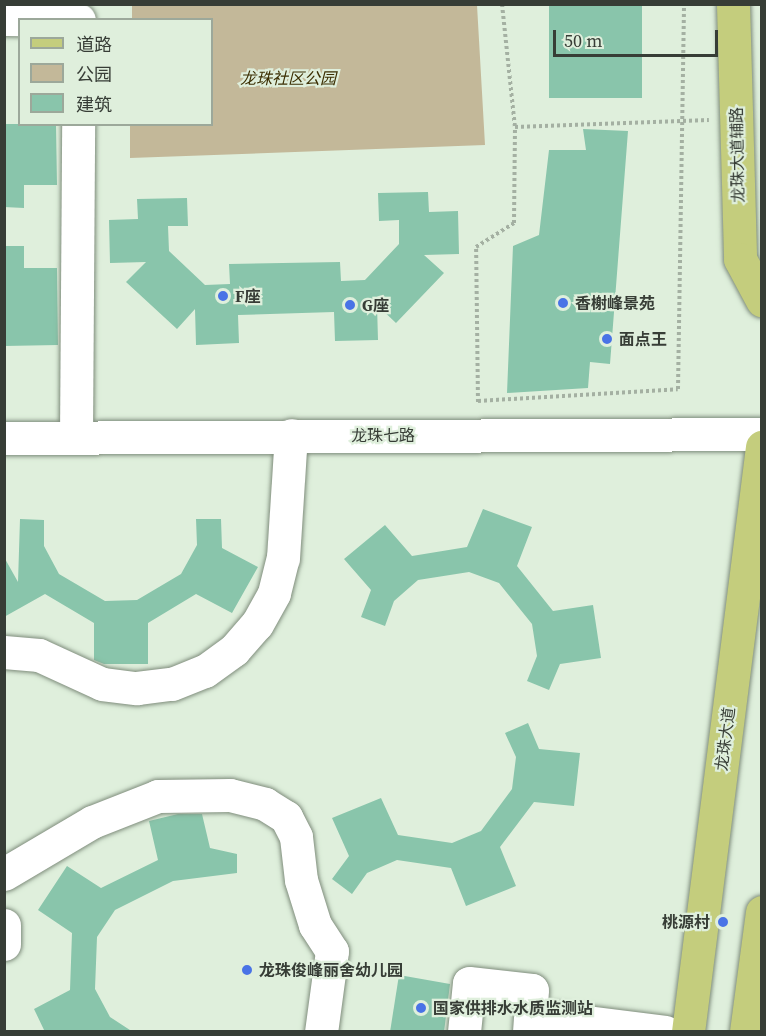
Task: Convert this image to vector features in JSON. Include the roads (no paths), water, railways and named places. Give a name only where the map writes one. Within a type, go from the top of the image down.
[{"type":"main road","name":"龙珠大道辅路","points":[[733,4],[740,259],[762,300]]},
{"type":"main road","name":"龙珠大道","points":[[688,1032],[762,447]]},
{"type":"main road","points":[[746,1032],[762,912]]},
{"type":"street","points":[[76,437],[78,126]]},
{"type":"street","name":"龙珠七路","points":[[4,438],[762,434]]},
{"type":"street","points":[[4,652],[39,655],[102,684],[137,688],[172,684],[205,671],[234,650],[257,624],[274,593],[283,558],[291,435]]},
{"type":"street","points":[[4,874],[92,822],[158,796],[230,795],[265,804],[286,817],[296,837],[302,880],[315,925],[332,951],[321,1032]]},
{"type":"street","points":[[4,925],[4,944]]},
{"type":"street","points":[[464,1032],[469,982],[532,990],[530,1023],[665,1032]]},
{"type":"place","name":"F座","points":[[223,296]]},
{"type":"place","name":"香榭峰景苑","points":[[563,303]]},
{"type":"place","name":"G座","points":[[350,305]]},
{"type":"place","name":"面点王","points":[[607,339]]},
{"type":"place","name":"桃源村","points":[[723,922]]},
{"type":"place","name":"龙珠俊峰丽舍幼儿园","points":[[247,970]]},
{"type":"place","name":"国家供排水水质监测站","points":[[421,1008]]},
{"type":"park label","name":"龙珠社区公园","points":[[288,78]]}]
